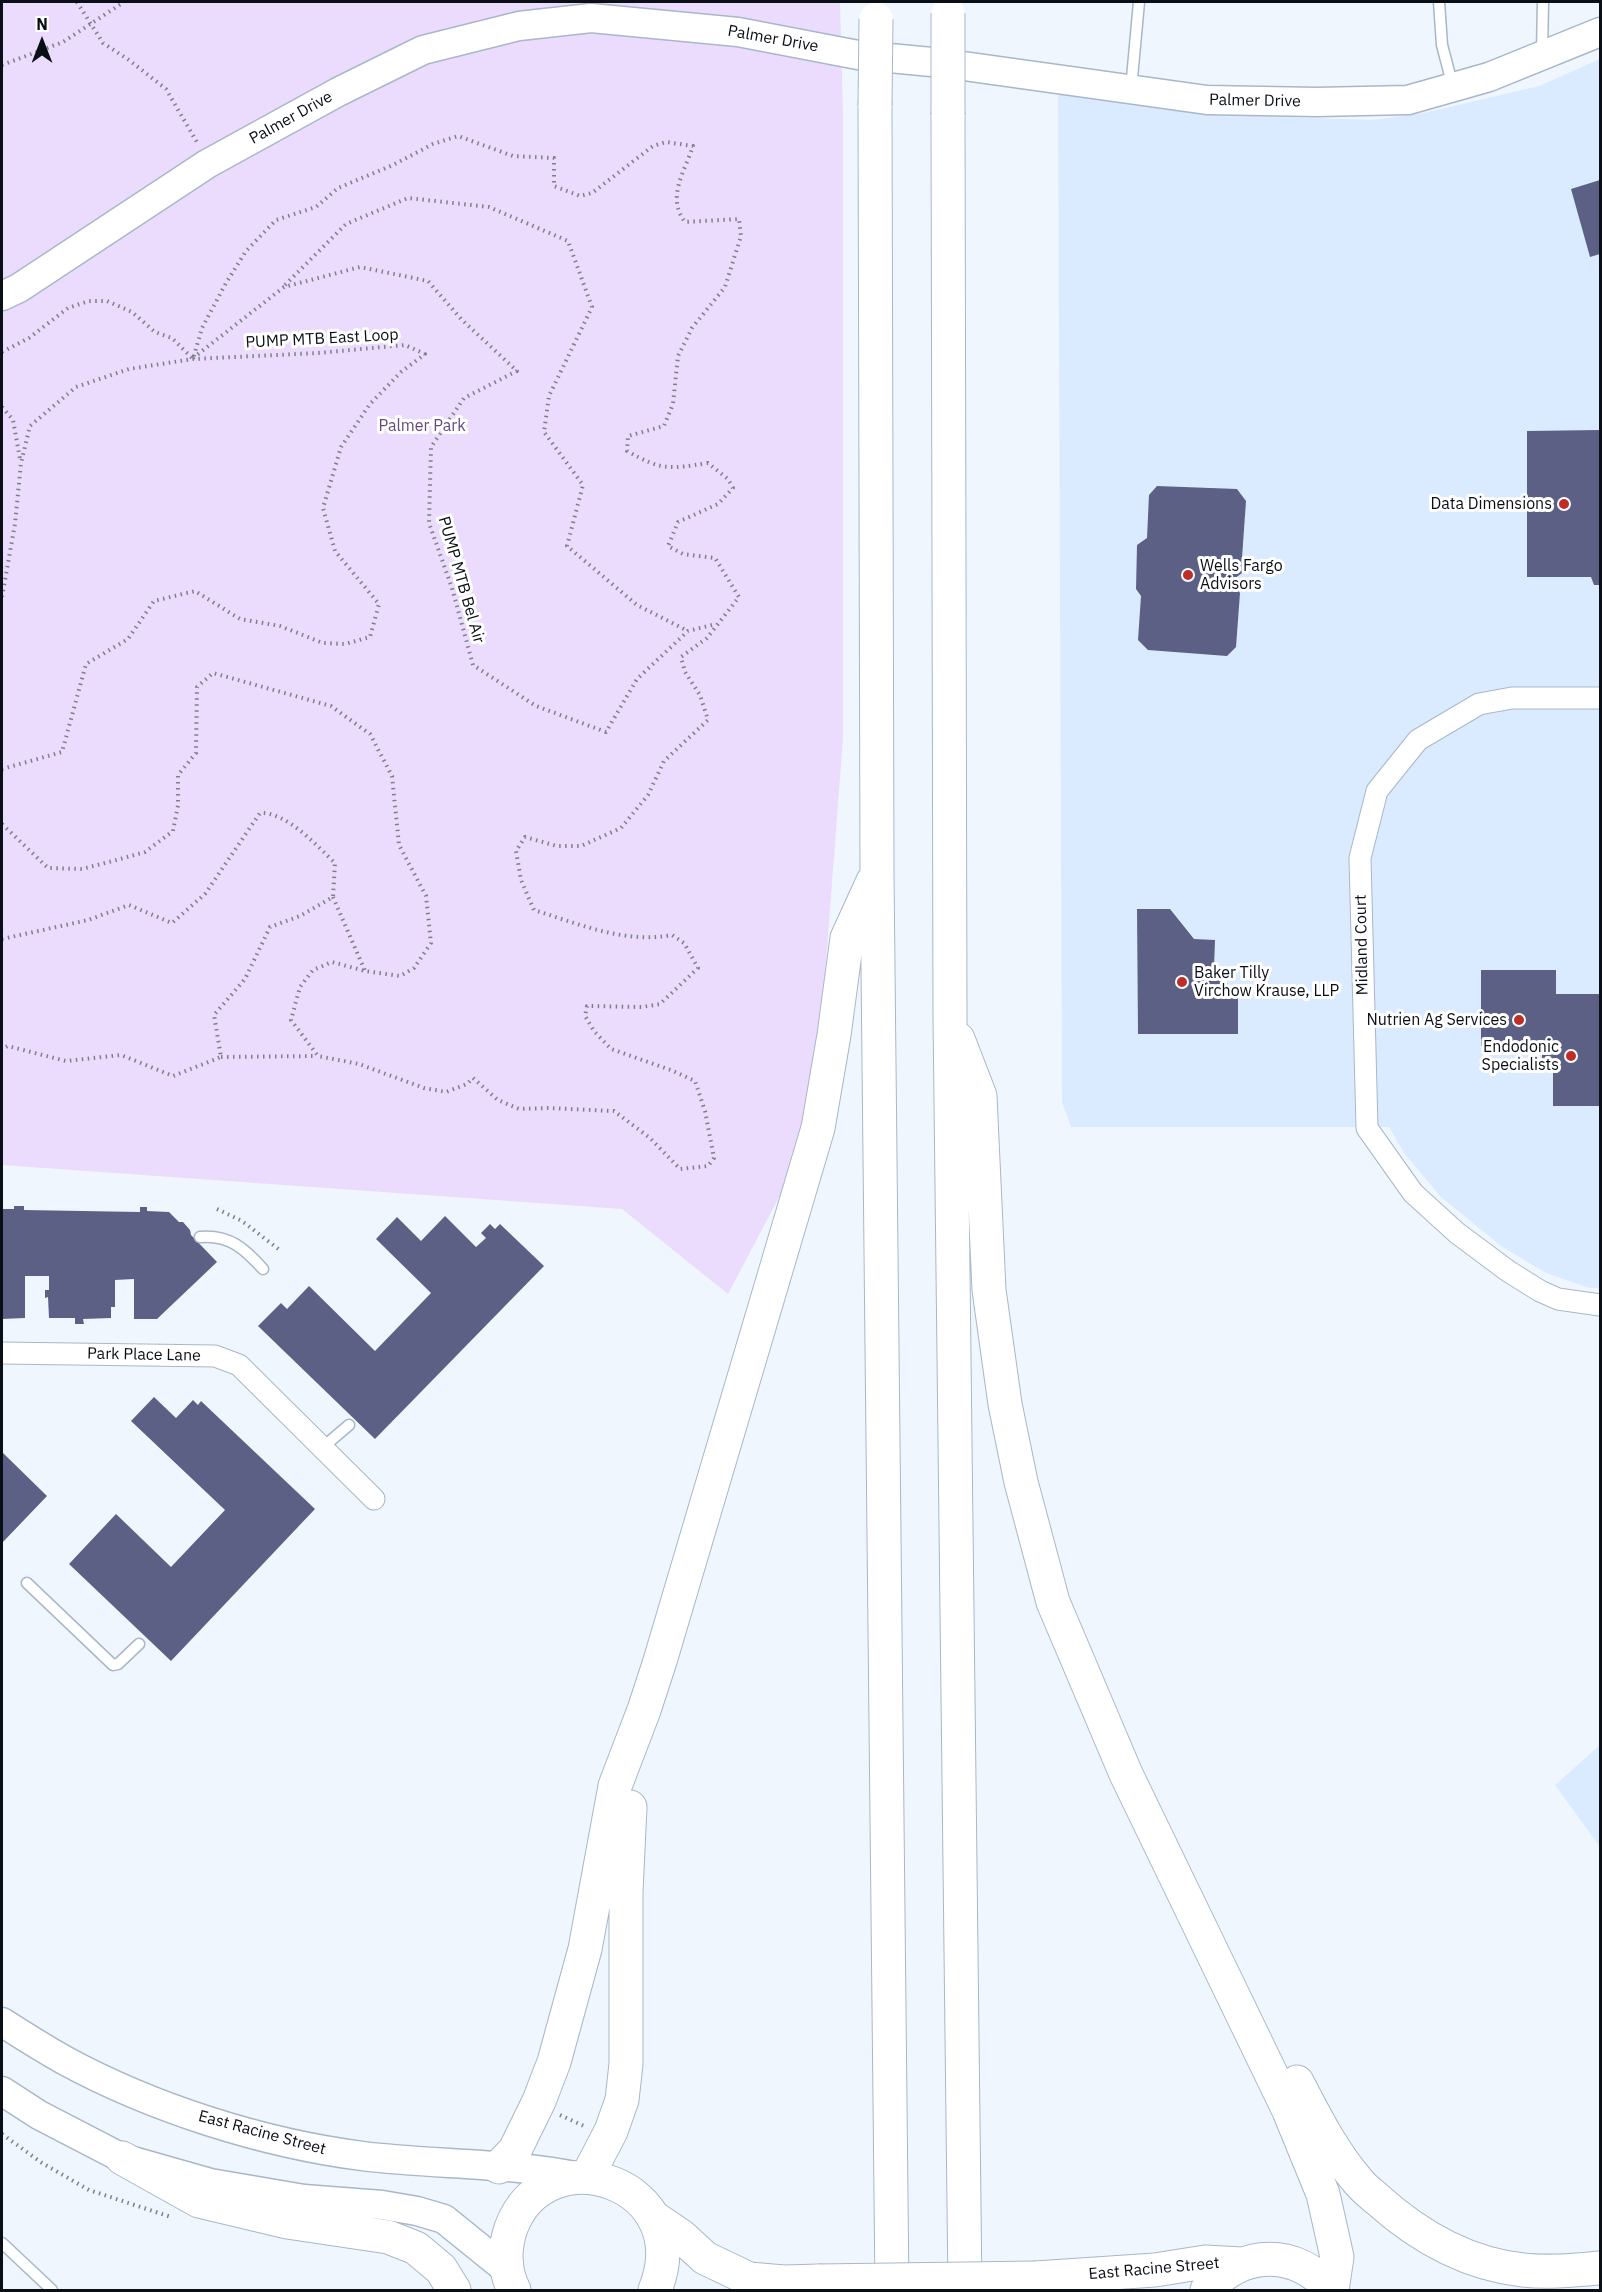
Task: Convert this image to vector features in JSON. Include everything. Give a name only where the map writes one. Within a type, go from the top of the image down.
[{"type":"highway","points":[[948,7],[950,1017],[965,2290]]},
{"type":"highway","points":[[876,10],[877,874],[892,2290]]},
{"type":"highway","points":[[500,2167],[515,2150],[554,2062],[585,1949],[615,1786],[644,1710],[760,1330],[818,1128],[834,1035],[846,938],[877,874]]},
{"type":"highway","points":[[950,1017],[980,1096],[989,1290],[1005,1404],[1021,1482],[1053,1602],[1126,1774],[1289,2111],[1323,2194],[1337,2257],[1332,2290]]},
{"type":"highway","points":[[583,2177],[610,2131],[622,2100],[626,2064],[627,1833],[631,1789],[644,1710]]},
{"type":"highway","points":[[1178,1881],[1228,1953],[1334,2149],[1358,2181],[1399,2219],[1429,2239],[1463,2254],[1503,2267],[1558,2271],[1600,2268]]},
{"type":"highway","points":[[122,2158],[199,2201],[287,2222],[388,2237],[416,2247],[441,2269],[454,2290]]},
{"type":"highway","points":[[510,2284],[506,2253],[508,2237],[522,2208],[548,2187],[563,2180],[583,2177],[603,2180],[625,2189],[644,2204],[653,2217],[663,2247],[663,2263],[656,2290]]},
{"type":"highway","name":"East Racine Street","points":[[653,2217],[681,2236],[705,2258],[749,2279],[784,2282],[1036,2278],[1155,2270],[1205,2262],[1242,2264]]},
{"type":"highway","points":[[1207,2290],[1217,2279],[1242,2264],[1271,2259],[1292,2263],[1311,2271],[1332,2290]]},
{"type":"street","name":"Palmer Drive","points":[[2,296],[19,288],[207,164],[338,92],[423,50],[519,26],[591,18],[738,32],[858,55],[942,63],[1207,100],[1317,102],[1408,100],[1489,77],[1600,32]]},
{"type":"street","name":"Midland Court","points":[[1600,698],[1512,698],[1479,704],[1418,740],[1377,791],[1360,858],[1367,1128],[1413,1193],[1466,1240],[1540,1291],[1558,1299],[1600,1305]]},
{"type":"street","name":"Park Place Lane","points":[[2,1353],[214,1356],[239,1365],[374,1499]]},
{"type":"street","name":"East Racine Street","points":[[2,2022],[65,2060],[157,2103],[301,2147],[363,2156],[543,2169],[583,2177]]},
{"type":"street","points":[[2,2091],[39,2115],[122,2158],[210,2184],[264,2194],[381,2205],[417,2211],[444,2219],[510,2284]]},
{"type":"lane","points":[[1131,90],[1139,2]]},
{"type":"lane","points":[[1438,2],[1442,45],[1453,87]]},
{"type":"lane","points":[[1542,56],[1543,2]]},
{"type":"lane","points":[[200,1237],[223,1237],[238,1244],[263,1269]]},
{"type":"lane","points":[[322,1448],[349,1425]]},
{"type":"lane","points":[[27,1584],[113,1665],[118,1664],[139,1644]]},
{"type":"lane","points":[[2,2243],[52,2290]]},
{"type":"path","points":[[77,2],[103,43],[166,89],[189,127],[207,164]]},
{"type":"path","points":[[2,65],[63,42],[124,2]]},
{"type":"path","points":[[2,352],[29,338],[68,308],[89,301],[107,301],[132,312],[155,332],[172,338],[193,359],[202,328],[226,283],[246,251],[276,220],[316,207],[338,188],[393,165],[433,144],[458,136],[513,156],[554,158],[554,186],[580,196],[592,193],[653,146],[666,142],[693,146],[679,181],[676,204],[681,216],[685,222],[739,219],[741,236],[725,287],[692,328],[678,356],[673,404],[664,426],[628,436],[627,451],[647,463],[673,469],[708,463],[728,479],[733,488],[718,504],[678,522],[668,546],[683,554],[715,558],[739,597],[708,638],[681,657],[685,672],[700,695],[708,720],[664,761],[648,795],[621,828],[581,846],[557,846],[525,837],[516,851],[521,880],[534,910],[616,935],[652,939],[672,935],[684,943],[698,968],[660,1004],[642,1007],[587,1006],[585,1016],[594,1031],[611,1049],[695,1081],[707,1120],[714,1158],[708,1166],[680,1169],[650,1138],[614,1111],[547,1107],[519,1109],[498,1100],[473,1078],[467,1084],[446,1092],[424,1088],[359,1064],[318,1056],[221,1057],[174,1076],[121,1055],[66,1061],[8,1046],[2,1049]]},
{"type":"path","points":[[284,287],[346,224],[408,198],[489,207],[568,241],[592,307],[549,396],[544,432],[583,485],[567,546],[637,605],[688,631],[718,624]]},
{"type":"path","name":"PUMP MTB Bel Air","points":[[193,359],[284,287],[360,267],[429,281],[461,320],[517,371],[464,398],[431,447],[429,523],[452,588],[473,665],[536,706],[606,732],[637,679],[688,631]]},
{"type":"path","name":"PUMP MTB East Loop","points":[[2,769],[62,752],[86,664],[128,639],[154,601],[195,591],[240,619],[280,626],[323,643],[345,644],[370,637],[379,604],[335,551],[323,508],[341,447],[370,404],[401,372],[425,354],[405,345],[318,353],[193,359],[129,369],[76,387],[30,426],[21,463]]},
{"type":"path","points":[[2,407],[13,420],[21,463],[15,524],[2,597]]},
{"type":"path","points":[[2,824],[48,868],[82,869],[145,852],[174,831],[178,805],[178,775],[196,753],[197,687],[213,673],[331,706],[370,734],[392,776],[399,845],[426,896],[431,943],[414,968],[400,976],[365,971],[332,962],[313,970],[300,987],[291,1020],[318,1056]]},
{"type":"path","points":[[2,939],[88,920],[129,905],[172,923],[205,894],[260,813],[272,813],[306,836],[335,864],[333,897],[365,971]]},
{"type":"path","points":[[221,1057],[214,1015],[245,979],[270,927],[300,916],[333,897]]},
{"type":"path","points":[[217,1209],[242,1221],[281,1251]]},
{"type":"path","points":[[557,2114],[591,2129]]},
{"type":"shaded area","points":[[1600,59],[1600,1288],[1589,1288],[1546,1273],[1501,1246],[1441,1197],[1404,1153],[1389,1127],[1071,1127],[1062,1102],[1058,94],[1218,115],[1373,120],[1424,113],[1539,86]]},
{"type":"shaded area","points":[[1600,1745],[1600,1847],[1555,1785]]},
{"type":"green space","name":"Palmer Park","points":[[2,2],[840,2],[843,114],[843,738],[813,1133],[728,1294],[622,1209],[2,1165]]},
{"type":"building","points":[[1600,180],[1600,254],[1590,257],[1571,189]]},
{"type":"building","name":"Data Dimensions","points":[[1600,430],[1600,585],[1594,585],[1591,577],[1527,577],[1527,431]]},
{"type":"building","name":"Wells Fargo Advisors","points":[[1157,486],[1237,489],[1246,501],[1242,558],[1249,568],[1231,581],[1240,593],[1236,647],[1227,656],[1148,650],[1138,640],[1141,596],[1136,589],[1137,545],[1147,538],[1149,495]]},
{"type":"building","name":"Baker Tilly Virchow Krause, LLP","points":[[1137,909],[1170,909],[1194,939],[1215,940],[1214,967],[1238,997],[1238,1034],[1138,1034]]},
{"type":"building","points":[[1481,970],[1556,970],[1556,994],[1600,994],[1600,1106],[1553,1106],[1553,1066],[1542,1066],[1542,1047],[1481,1046]]},
{"type":"building","points":[[14,1206],[24,1206],[24,1210],[140,1212],[140,1207],[147,1207],[147,1211],[169,1212],[179,1222],[183,1222],[191,1235],[217,1262],[157,1319],[134,1319],[134,1279],[115,1280],[115,1307],[111,1307],[111,1318],[83,1319],[84,1324],[75,1324],[75,1318],[49,1318],[48,1297],[45,1298],[45,1290],[49,1290],[49,1276],[25,1276],[25,1318],[2,1319],[2,1209],[14,1209]]},
{"type":"building","points":[[445,1216],[476,1247],[486,1238],[481,1233],[490,1224],[495,1229],[500,1224],[544,1266],[375,1439],[258,1326],[281,1303],[287,1309],[309,1286],[375,1351],[431,1293],[376,1239],[397,1217],[421,1241]]},
{"type":"building","points":[[154,1397],[176,1418],[193,1400],[198,1405],[201,1401],[315,1509],[171,1661],[69,1564],[116,1514],[171,1567],[225,1510],[131,1421]]},
{"type":"building","points":[[2,1452],[47,1496],[2,1543]]},
{"type":"place","name":"Data Dimensions","points":[[1564,504]]},
{"type":"place","name":"Wells Fargo Advisors","points":[[1188,575]]},
{"type":"place","name":"Baker Tilly Virchow Krause, LLP","points":[[1182,982]]},
{"type":"place","name":"Nutrien Ag Services","points":[[1519,1020]]},
{"type":"place","name":"Endodonic Specialists","points":[[1571,1056]]}]
